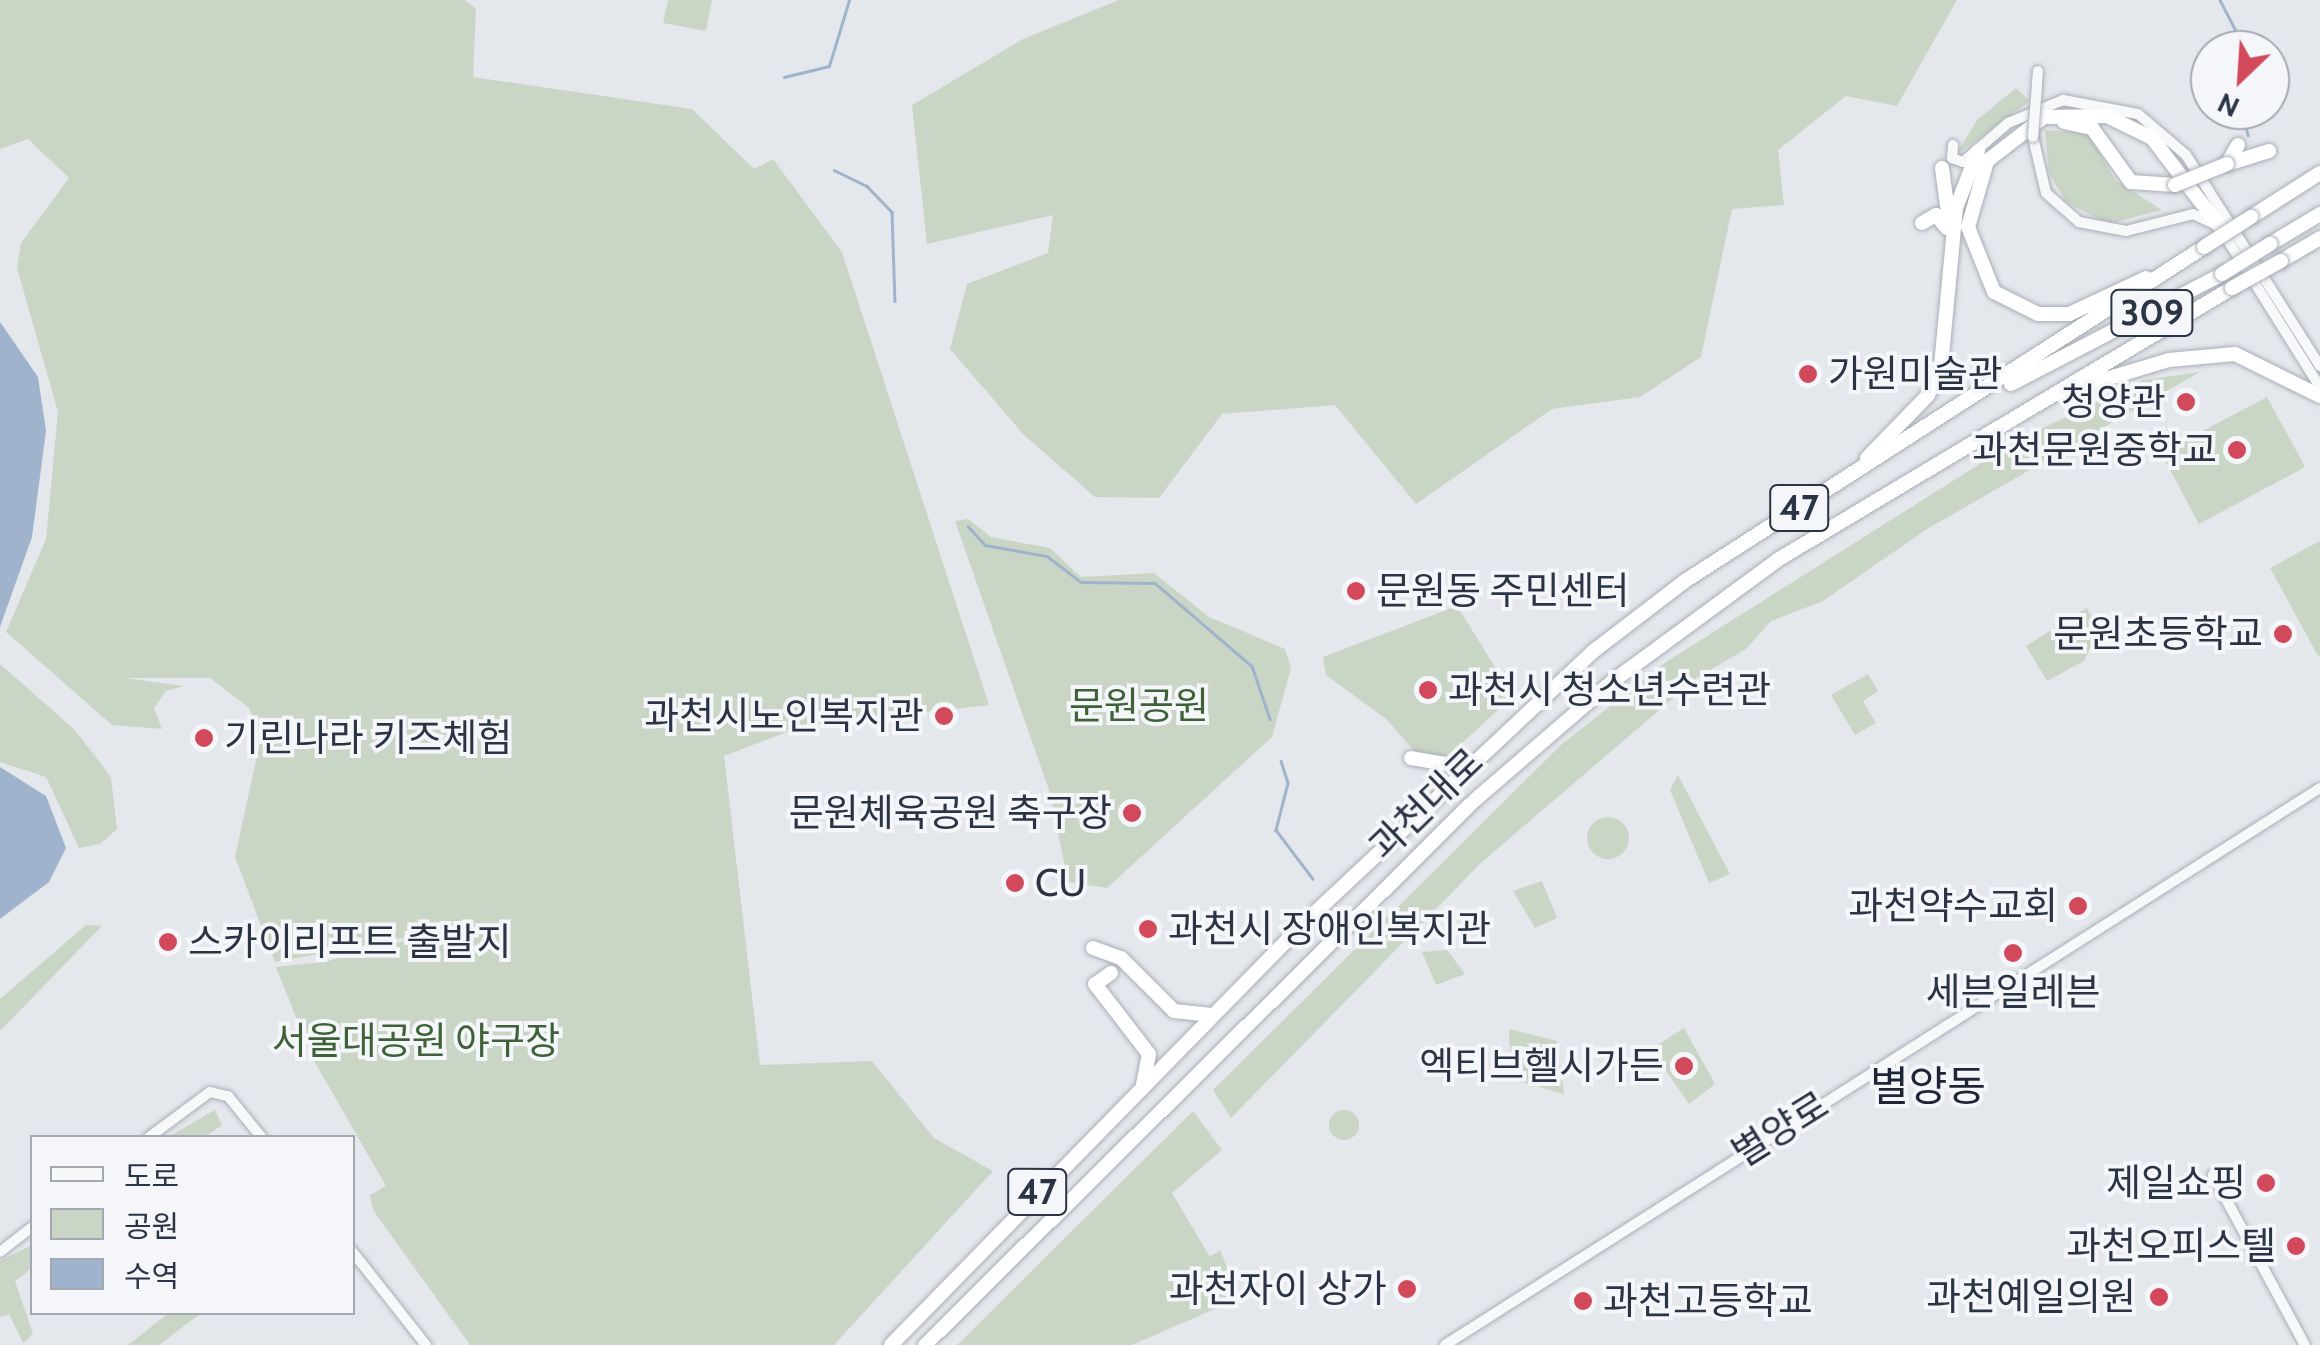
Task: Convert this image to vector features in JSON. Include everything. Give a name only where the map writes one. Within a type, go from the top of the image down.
[{"type":"highway","points":[[2204,247],[2069,314],[2038,314],[1994,292],[1972,247],[1969,207],[1987,161],[2060,114],[2130,124],[2172,161],[2219,226]]},
{"type":"highway","points":[[2029,133],[2077,122],[2101,138],[2111,165],[2131,182],[2175,185],[2268,151]]},
{"type":"highway","points":[[2228,164],[2238,145]]},
{"type":"highway","points":[[1848,476],[1928,395],[1941,366],[1953,237],[1978,150]]},
{"type":"highway","points":[[2289,191],[2320,161]]},
{"type":"highway","points":[[1942,168],[1953,237]]},
{"type":"highway","name":"47","points":[[2289,191],[2320,173]]},
{"type":"highway","name":"과천대로","points":[[892,1345],[1213,1015],[1462,767],[1685,581],[1974,400],[2289,191]]},
{"type":"highway","name":"309","points":[[1974,400],[2222,274],[2320,214]]},
{"type":"highway","points":[[1922,224],[1936,215],[1953,237]]},
{"type":"highway","name":"과천대로","points":[[925,1345],[1524,755],[1780,559],[2320,238]]},
{"type":"highway","points":[[2058,392],[2169,360],[2236,354],[2320,396]]},
{"type":"highway","points":[[1411,758],[1462,767]]},
{"type":"highway","points":[[1093,948],[1122,958],[1174,1011],[1213,1015]]},
{"type":"highway","points":[[1111,972],[1096,984],[1149,1054],[1143,1086]]},
{"type":"street","points":[[2038,72],[2029,133],[2046,193],[2079,222],[2126,230],[2193,214],[2219,226],[2320,386]]},
{"type":"street","points":[[1953,145],[1955,161],[1978,150],[2008,123],[2063,100],[2117,106],[2166,132],[2320,366]]},
{"type":"street","name":"별양로","points":[[1445,1345],[2320,788]]},
{"type":"street","points":[[152,1135],[210,1092],[228,1096],[260,1135]]},
{"type":"street","points":[[2213,1175],[2305,1345]]},
{"type":"street","points":[[0,1252],[30,1229]]},
{"type":"street","points":[[355,1255],[426,1345]]},
{"type":"green space","name":"서울대공원 야구장","points":[[0,0],[465,0],[476,9],[473,77],[692,109],[754,169],[773,159],[842,252],[989,705],[803,726],[724,756],[760,1065],[872,1061],[934,1138],[993,1171],[834,1345],[470,1345],[373,1210],[370,1195],[386,1186],[313,1059],[276,967],[324,962],[442,931],[275,962],[235,857],[262,733],[248,707],[210,678],[124,678],[184,686],[166,691],[154,708],[162,729],[112,725],[6,632],[46,539],[58,412],[17,268],[21,243],[69,178],[28,139],[0,149]]},
{"type":"green space","points":[[668,0],[712,0],[706,31],[663,23]]},
{"type":"green space","points":[[1119,0],[1957,0],[1897,106],[1846,96],[1778,150],[1784,205],[1732,209],[1701,357],[1640,397],[1552,409],[1416,504],[1335,405],[1222,414],[1159,498],[1095,497],[1024,435],[950,349],[967,284],[1048,253],[1053,215],[927,244],[912,105],[1023,39]]},
{"type":"green space","points":[[2016,88],[2030,101],[1956,155],[1977,120]]},
{"type":"green space","points":[[2045,130],[2089,134],[2115,180],[2162,210],[2108,224],[2066,202],[2049,173]]},
{"type":"green space","points":[[2200,372],[1927,529],[1823,601],[1771,621],[1746,649],[1698,677],[1482,862],[1231,1118],[1213,1090],[1562,744],[1666,662],[2016,441],[2143,380]]},
{"type":"green space","points":[[2267,397],[2305,467],[2199,524],[2161,453]]},
{"type":"green space","name":"문원공원","points":[[968,519],[991,537],[1050,548],[1081,577],[1154,573],[1209,617],[1285,649],[1291,668],[1272,737],[1107,888],[1068,882],[1050,793],[955,521]]},
{"type":"green space","points":[[2320,541],[2320,655],[2318,656],[2270,568]]},
{"type":"green space","name":"과천시 청소년수련관","points":[[1457,606],[1513,696],[1432,771],[1386,719],[1326,675],[1323,657]]},
{"type":"green space","points":[[2087,608],[2099,631],[2084,661],[2047,681],[2026,646]]},
{"type":"green space","points":[[0,664],[74,729],[111,777],[117,829],[100,844],[79,848],[46,777],[0,762]]},
{"type":"green space","points":[[1868,674],[1878,691],[1863,701],[1876,723],[1855,735],[1831,695]]},
{"type":"green space","points":[[1678,775],[1730,874],[1709,883],[1670,790]]},
{"type":"green space","points":[[1608,817],[1623,823],[1629,838],[1623,853],[1608,859],[1593,853],[1587,838],[1593,823]]},
{"type":"green space","points":[[1542,881],[1557,918],[1535,928],[1513,891]]},
{"type":"green space","points":[[86,925],[102,926],[0,1031],[0,999]]},
{"type":"green space","points":[[1447,950],[1465,974],[1436,985],[1422,952]]},
{"type":"green space","name":"엑티브헬시가든","points":[[1684,1028],[1715,1084],[1689,1104],[1651,1049]]},
{"type":"green space","points":[[1509,1029],[1557,1041],[1564,1094],[1511,1079]]},
{"type":"green space","points":[[215,1110],[222,1125],[208,1135],[171,1135]]},
{"type":"green space","points":[[1344,1110],[1355,1114],[1359,1125],[1355,1136],[1344,1140],[1333,1136],[1329,1125],[1333,1114]]},
{"type":"green space","points":[[1193,1111],[1222,1150],[1172,1193],[1210,1257],[1220,1250],[1240,1298],[1132,1345],[957,1345]]},
{"type":"green space","points":[[30,1246],[30,1270],[15,1281],[33,1334],[23,1343],[9,1314],[0,1317],[0,1261]]},
{"type":"green space","points":[[166,1315],[198,1315],[159,1345],[128,1345]]},
{"type":"water","points":[[0,322],[38,377],[46,431],[32,537],[0,627]]},
{"type":"water","points":[[0,767],[46,796],[66,848],[49,882],[0,919]]},
{"type":"waterway","points":[[784,77],[829,66],[849,0]]},
{"type":"waterway","points":[[2220,0],[2236,30]]},
{"type":"waterway","points":[[2247,130],[2248,135]]},
{"type":"waterway","points":[[834,170],[867,186],[892,212],[895,301]]},
{"type":"waterway","points":[[968,526],[985,545],[1047,556],[1081,582],[1155,583],[1252,666],[1270,719]]},
{"type":"waterway","points":[[1281,761],[1288,783],[1276,830],[1313,879]]},
{"type":"place","name":"가원미술관","points":[[1808,374]]},
{"type":"place","name":"청양관","points":[[2186,402]]},
{"type":"place","name":"과천문원중학교","points":[[2237,450]]},
{"type":"place","name":"문원동 주민센터","points":[[1356,591]]},
{"type":"place","name":"문원초등학교","points":[[2283,634]]},
{"type":"place","name":"과천시 청소년수련관","points":[[1428,690]]},
{"type":"place","name":"과천시노인복지관","points":[[944,716]]},
{"type":"place","name":"기린나라 키즈체험","points":[[204,738]]},
{"type":"place","name":"문원체육공원 축구장","points":[[1132,813]]},
{"type":"place","name":"CU","points":[[1015,883]]},
{"type":"place","name":"과천약수교회","points":[[2078,906]]},
{"type":"place","name":"과천시 장애인복지관","points":[[1148,929]]},
{"type":"place","name":"스카이리프트 출발지","points":[[168,942]]},
{"type":"place","name":"세븐일레븐","points":[[2013,953]]},
{"type":"place","name":"엑티브헬시가든","points":[[1684,1066]]},
{"type":"place","name":"제일쇼핑","points":[[2266,1183]]},
{"type":"place","name":"과천오피스텔","points":[[2296,1246]]},
{"type":"place","name":"과천자이 상가","points":[[1407,1289]]},
{"type":"place","name":"과천예일의원","points":[[2159,1297]]},
{"type":"place","name":"과천고등학교","points":[[1583,1301]]},
{"type":"district","name":"별양동","points":[[1928,1086]]}]
